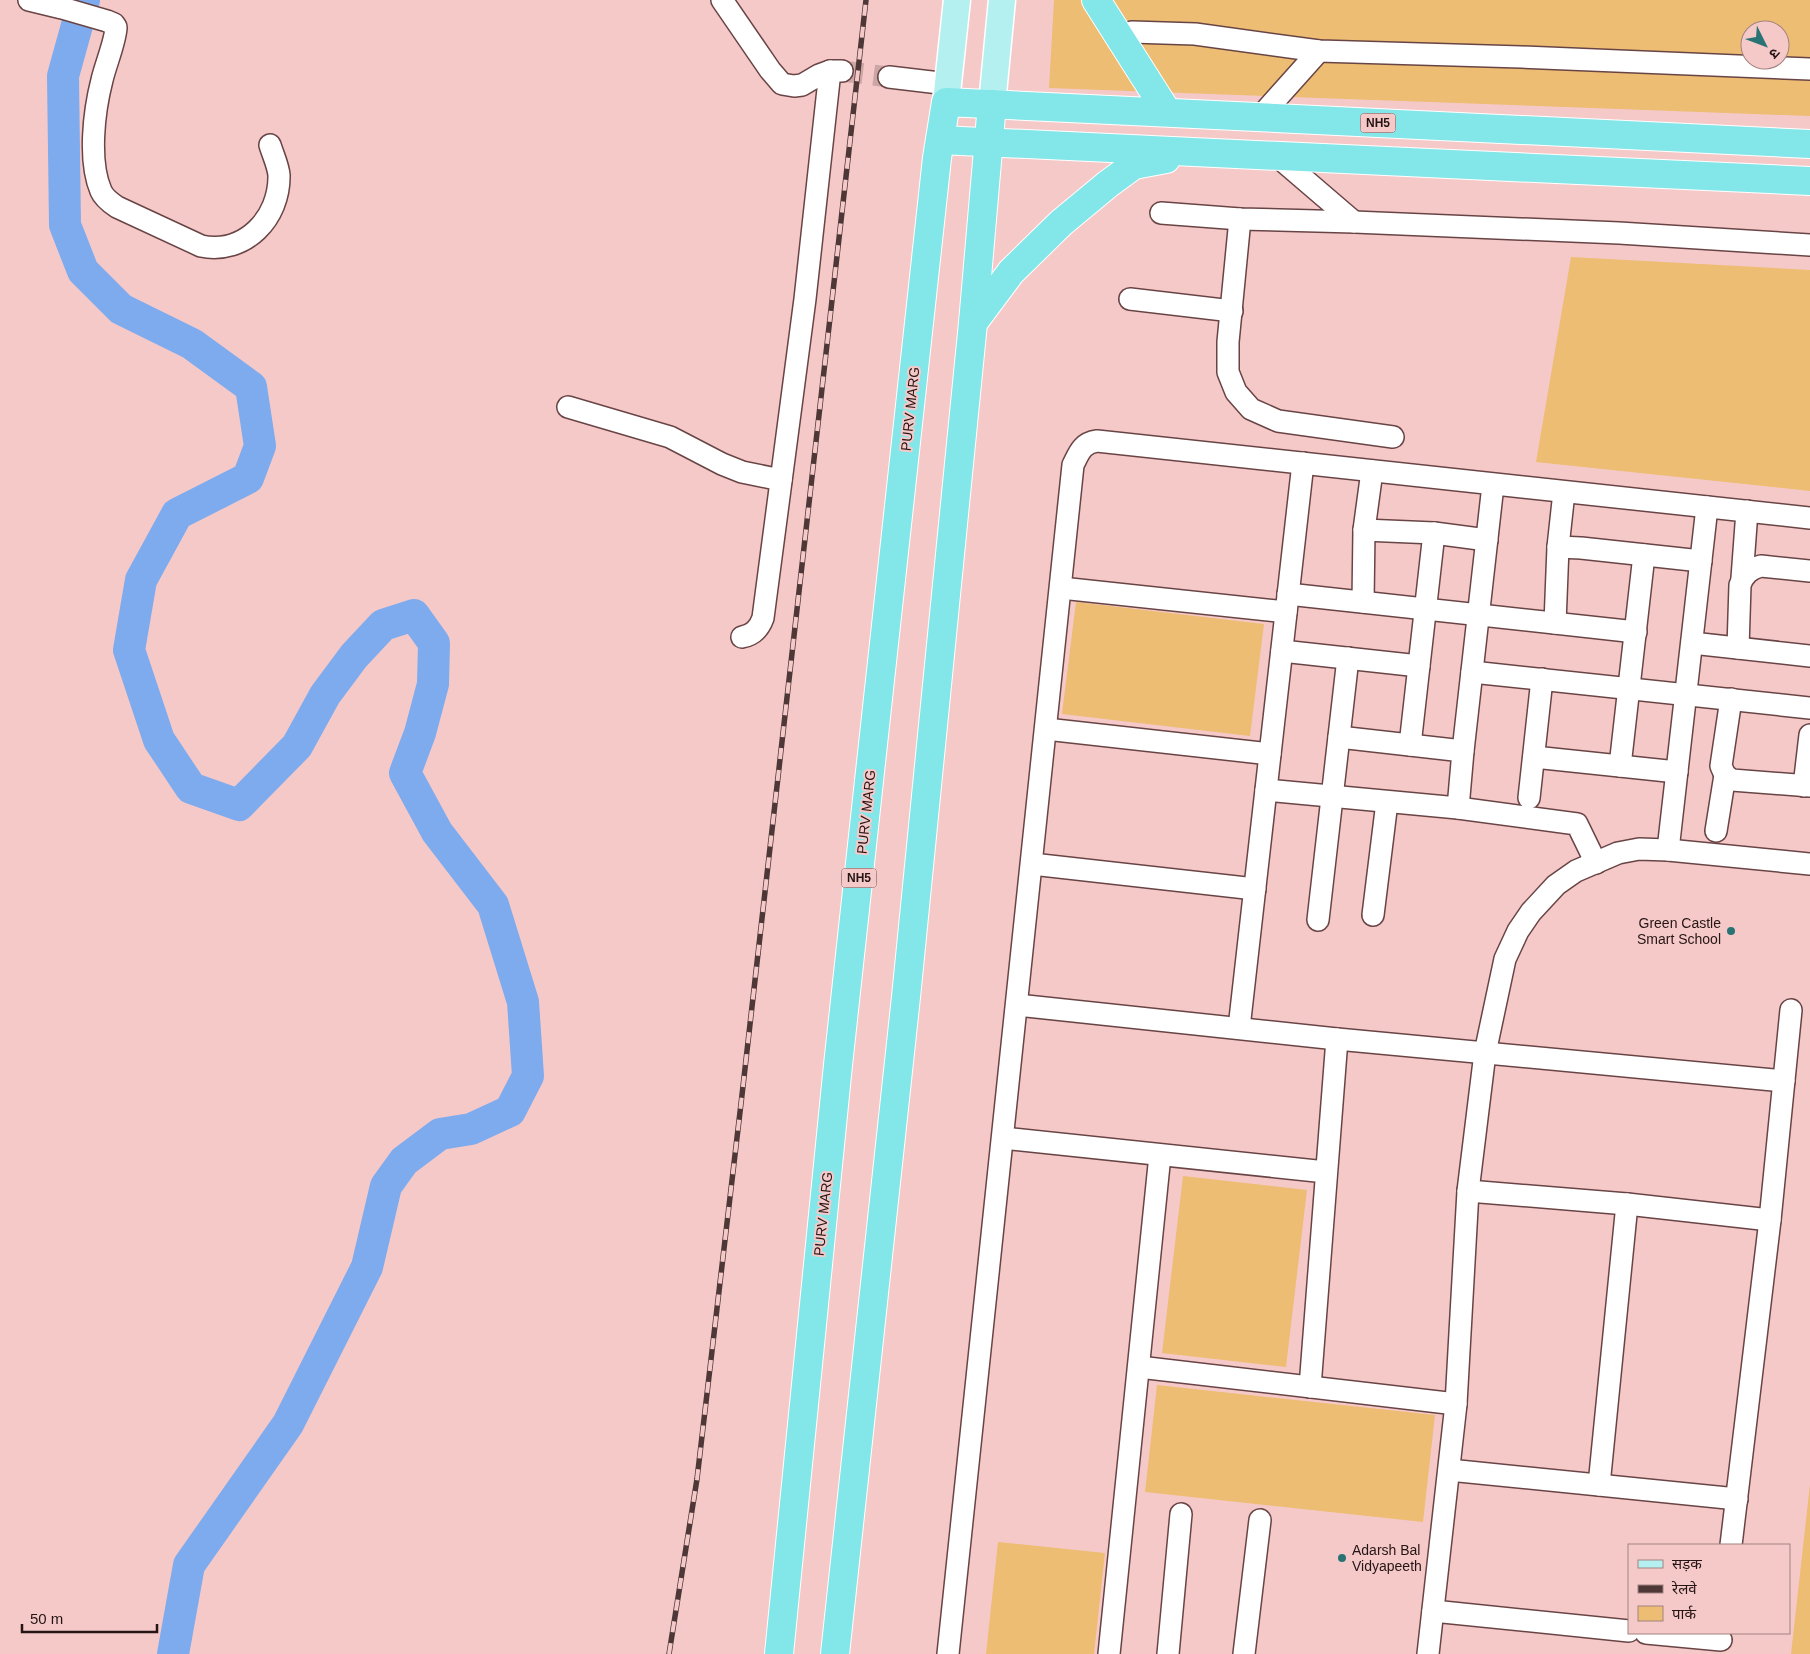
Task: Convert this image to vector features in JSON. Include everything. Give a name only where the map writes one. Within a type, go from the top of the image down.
[{"type":"highway","points":[[1096,0],[1167,112]]},
{"type":"highway","name":"NH5","points":[[947,93],[992,104],[1810,144]]},
{"type":"highway","name":"PURV MARG","points":[[779,1654],[840,1056],[940,140],[947,93]]},
{"type":"highway","points":[[835,1654],[905,1007],[973,323],[992,104]]},
{"type":"highway","points":[[940,140],[1810,181]]},
{"type":"highway","points":[[973,323],[1011,272],[1061,223],[1108,184],[1134,165],[1201,152]]},
{"type":"main road","name":"PURV MARG","points":[[947,93],[957,0]]},
{"type":"main road","points":[[992,104],[1002,0]]},
{"type":"street","points":[[29,0],[114,24],[116,31],[101,82],[94,137],[94,156],[102,193],[111,204],[150,224],[201,246],[212,248],[233,246],[243,242],[254,232],[272,208],[276,196],[279,173],[270,145]]},
{"type":"street","points":[[722,0],[770,70],[782,84],[794,86],[819,75],[836,71],[763,618],[755,632],[749,636],[742,637]]},
{"type":"street","points":[[1120,38],[1132,32],[1195,34],[1319,51],[1810,69]]},
{"type":"street","points":[[1260,117],[1319,51]]},
{"type":"street","points":[[888,77],[947,93]]},
{"type":"street","points":[[1277,156],[1354,222]]},
{"type":"street","points":[[1161,213],[1240,219],[1619,233],[1810,245]]},
{"type":"street","points":[[1240,219],[1228,342],[1228,372],[1236,392],[1251,410],[1278,421],[1393,436]]},
{"type":"street","points":[[1130,299],[1232,311]]},
{"type":"street","points":[[568,406],[670,436],[722,464],[742,472],[782,480]]},
{"type":"street","points":[[948,1654],[1073,465],[1083,446],[1097,441],[1810,518]]},
{"type":"street","points":[[1239,1028],[1303,463]]},
{"type":"street","points":[[1363,602],[1364,530],[1372,471]]},
{"type":"street","points":[[1458,808],[1493,485]]},
{"type":"street","points":[[1555,623],[1558,547],[1564,492]]},
{"type":"street","points":[[1668,850],[1707,507]]},
{"type":"street","points":[[1738,648],[1740,585],[1747,511]]},
{"type":"street","points":[[1364,530],[1434,534],[1487,540]]},
{"type":"street","points":[[1410,745],[1434,534]]},
{"type":"street","points":[[1558,547],[1701,561]]},
{"type":"street","points":[[1620,766],[1644,555]]},
{"type":"street","points":[[1742,578],[1753,568],[1761,566],[1810,571]]},
{"type":"street","points":[[1061,588],[1287,603],[1363,602],[1636,632]]},
{"type":"street","points":[[1692,643],[1810,656]]},
{"type":"street","points":[[1282,651],[1419,666]]},
{"type":"street","points":[[1318,920],[1348,658]]},
{"type":"street","points":[[1472,672],[1810,708]]},
{"type":"street","points":[[1529,798],[1542,679]]},
{"type":"street","points":[[1730,699],[1721,766],[1725,775],[1732,780],[1807,786],[1810,736]]},
{"type":"street","points":[[1046,730],[1270,754]]},
{"type":"street","points":[[1339,737],[1463,751]]},
{"type":"street","points":[[1534,757],[1677,772]]},
{"type":"street","points":[[1716,831],[1725,775]]},
{"type":"street","points":[[1266,790],[1458,808],[1577,824],[1596,863]]},
{"type":"street","points":[[1373,915],[1387,802]]},
{"type":"street","points":[[1428,1654],[1456,1404],[1468,1191],[1485,1053],[1505,959],[1518,931],[1531,912],[1556,885],[1576,871],[1618,853],[1639,849],[1668,850],[1810,864]]},
{"type":"street","points":[[1032,864],[1255,889]]},
{"type":"street","points":[[1017,1005],[1337,1039],[1784,1080]]},
{"type":"street","points":[[1731,1544],[1770,1220],[1791,1010]]},
{"type":"street","points":[[1310,1387],[1337,1039]]},
{"type":"street","points":[[1003,1138],[1326,1172]]},
{"type":"street","points":[[1110,1654],[1160,1155]]},
{"type":"street","points":[[1468,1191],[1627,1204],[1770,1220]]},
{"type":"street","points":[[1599,1485],[1627,1204]]},
{"type":"street","points":[[1138,1368],[1456,1404]]},
{"type":"street","points":[[1449,1470],[1736,1499]]},
{"type":"street","points":[[1168,1654],[1181,1514]]},
{"type":"street","points":[[1244,1654],[1260,1520]]},
{"type":"street","points":[[1433,1611],[1628,1631]]},
{"type":"street","points":[[1654,1634],[1720,1642]]},
{"type":"green space","points":[[1054,0],[1810,0],[1810,116],[1049,88]]},
{"type":"green space","points":[[1571,257],[1810,270],[1810,491],[1536,462]]},
{"type":"green space","points":[[1076,602],[1264,624],[1250,736],[1062,714]]},
{"type":"green space","points":[[1183,1176],[1307,1190],[1286,1367],[1162,1353]]},
{"type":"green space","points":[[1157,1385],[1435,1415],[1423,1522],[1145,1492]]},
{"type":"green space","points":[[1810,1484],[1810,1654],[1791,1654]]},
{"type":"green space","points":[[998,1542],[1105,1553],[1094,1654],[986,1654]]},
{"type":"waterway","points":[[84,0],[63,76],[65,225],[83,271],[121,309],[192,344],[251,387],[260,446],[248,478],[177,514],[141,580],[129,650],[159,740],[191,788],[239,805],[297,746],[325,695],[354,656],[383,625],[414,615],[434,643],[433,684],[420,733],[405,773],[437,832],[493,905],[523,1002],[528,1076],[510,1111],[471,1129],[440,1134],[404,1161],[386,1186],[367,1267],[288,1424],[189,1565],[173,1654]]},
{"type":"tunnel","points":[[842,71],[889,77]]},
{"type":"railway","points":[[669,1654],[697,1479],[866,0]]},
{"type":"place","name":"Green Castle Smart School","points":[[1731,931]]},
{"type":"place","name":"Adarsh Bal Vidyapeeth","points":[[1342,1558]]}]
